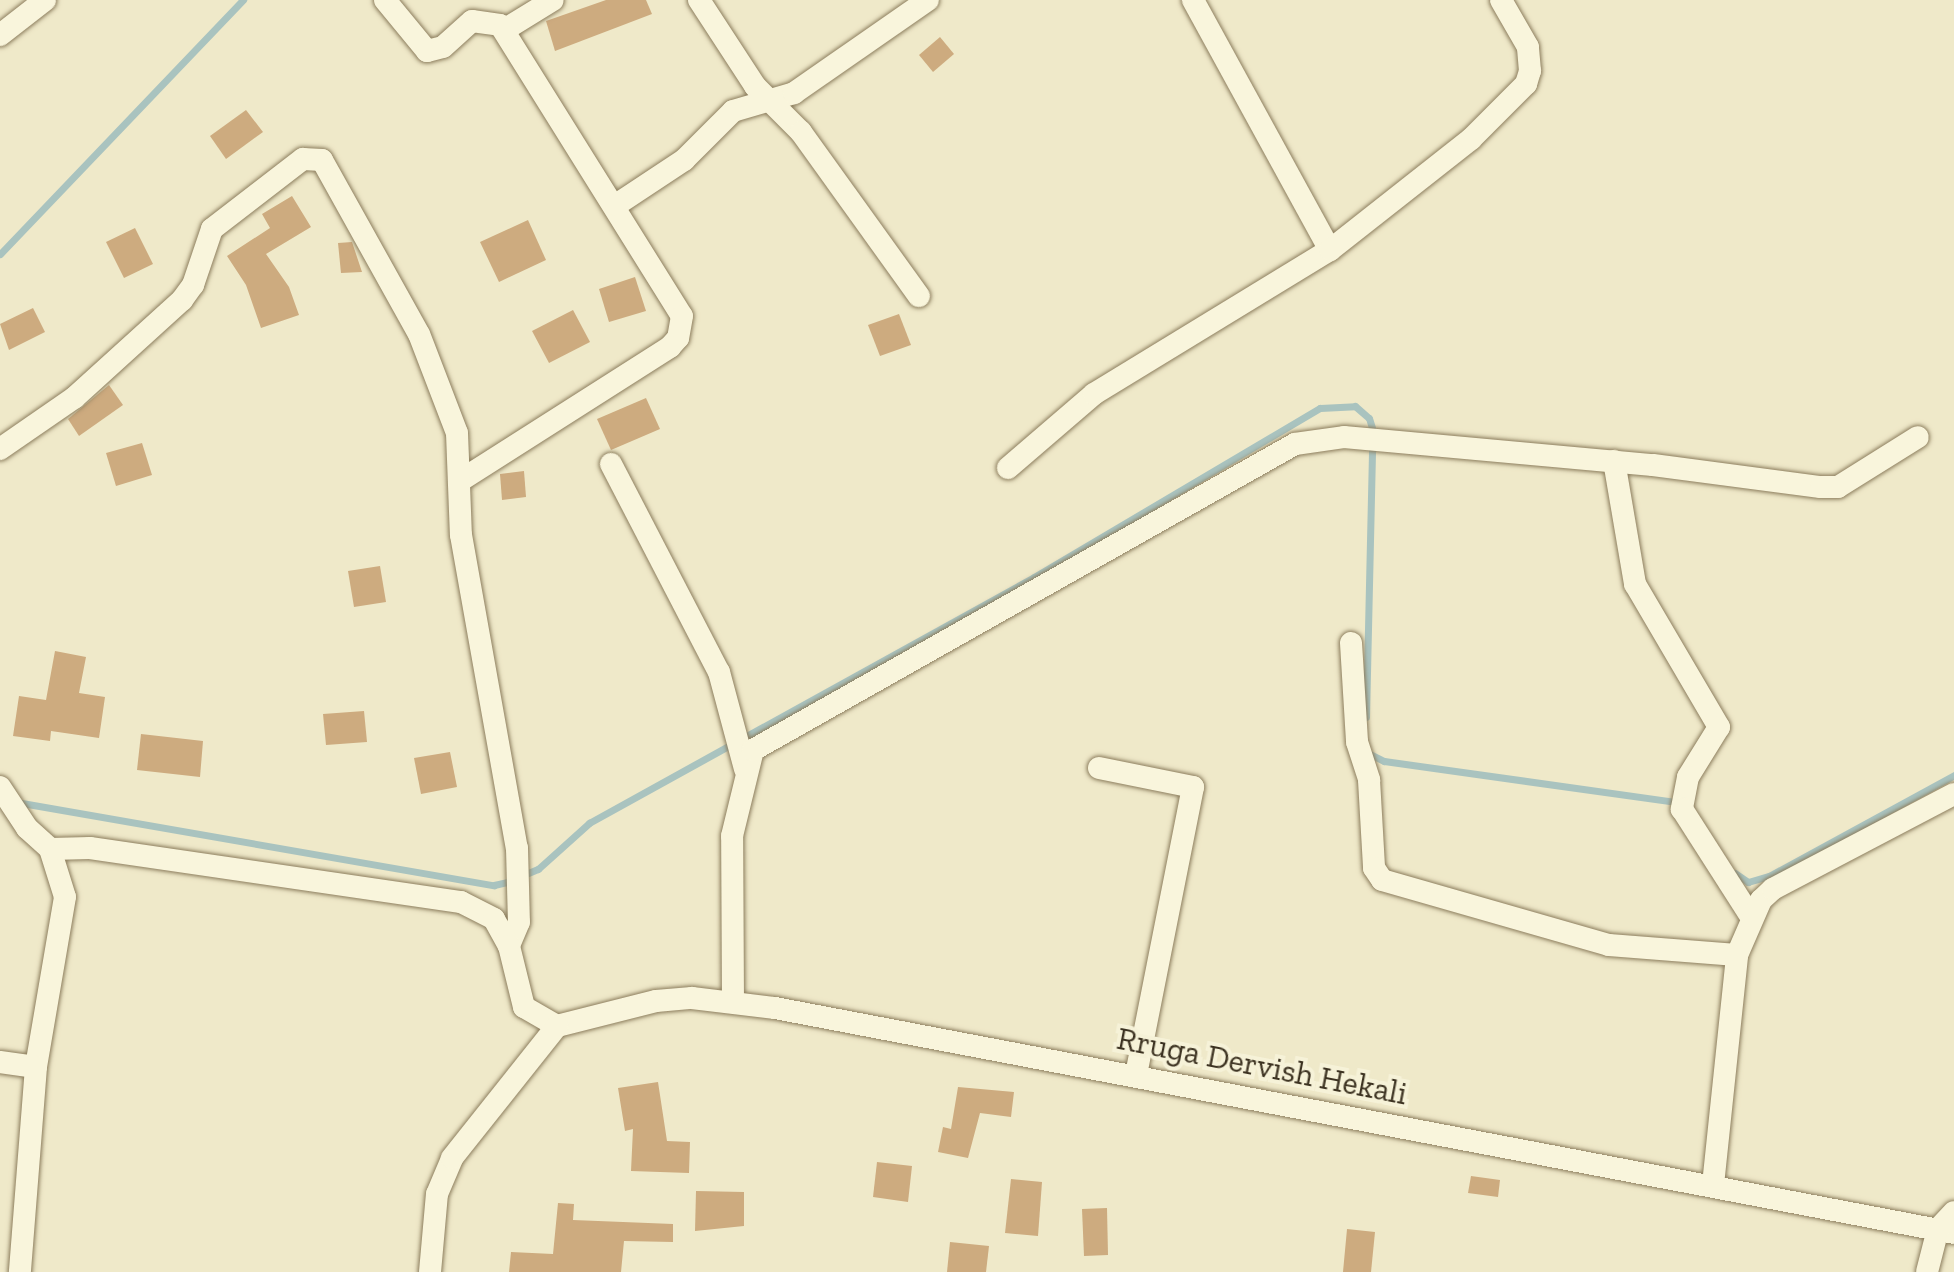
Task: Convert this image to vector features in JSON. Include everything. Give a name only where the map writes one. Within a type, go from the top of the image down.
[{"type":"street","points":[[0,35],[45,0]]},
{"type":"street","points":[[385,0],[427,51],[443,47],[472,21],[491,20],[504,30],[679,308],[678,338],[460,481]]},
{"type":"street","points":[[504,30],[553,0]]},
{"type":"street","points":[[699,0],[770,101],[801,132],[919,296]]},
{"type":"street","points":[[616,205],[684,160],[733,111],[794,93],[928,0]]},
{"type":"street","points":[[1193,0],[1330,250]]},
{"type":"street","points":[[1008,468],[1094,394],[1330,250],[1414,189],[1526,84],[1531,60],[1528,47],[1501,0]]},
{"type":"street","points":[[0,449],[74,398],[182,300],[193,285],[212,229],[309,156],[322,160],[362,224],[419,334],[457,433],[461,535],[517,848],[519,922],[509,946]]},
{"type":"street","points":[[742,760],[765,740],[1295,444],[1344,437],[1614,461],[1838,487],[1918,437]]},
{"type":"street","points":[[1614,461],[1635,584],[1719,727],[1686,785],[1682,809],[1751,917]]},
{"type":"street","points":[[611,464],[714,660],[742,760],[732,836],[733,1002]]},
{"type":"street","points":[[1351,643],[1357,742],[1369,780],[1374,868],[1382,880],[1609,945],[1737,955]]},
{"type":"street","points":[[1099,768],[1193,787],[1136,1075]]},
{"type":"street","points":[[0,787],[16,813],[50,849],[65,897],[36,1067],[20,1272]]},
{"type":"street","points":[[1713,1185],[1737,955],[1751,917],[1773,889],[1954,794]]},
{"type":"street","points":[[50,849],[90,848],[461,902],[494,919],[509,946],[524,1007],[557,1026],[452,1158],[437,1194],[430,1272]]},
{"type":"street","name":"Rruga Dervish Hekali","points":[[557,1026],[656,1001],[733,1002],[1136,1075],[1946,1231]]},
{"type":"street","points":[[0,1062],[36,1067]]},
{"type":"street","points":[[1927,1272],[1954,1212]]},
{"type":"building","points":[[606,0],[646,0],[652,14],[555,51],[546,21]]},
{"type":"building","points":[[940,37],[954,54],[933,72],[919,55]]},
{"type":"building","points":[[246,110],[263,132],[226,159],[210,136]]},
{"type":"building","points":[[292,196],[311,227],[266,254],[289,287],[299,315],[261,328],[246,285],[227,256],[270,228],[262,214]]},
{"type":"building","points":[[528,220],[546,260],[499,282],[480,242]]},
{"type":"building","points":[[135,228],[153,264],[124,278],[106,242]]},
{"type":"building","points":[[352,242],[362,272],[341,273],[338,243]]},
{"type":"building","points":[[635,277],[646,311],[609,322],[599,289]]},
{"type":"building","points":[[33,308],[45,332],[9,350],[0,324]]},
{"type":"building","points":[[573,310],[590,342],[549,363],[532,331]]},
{"type":"building","points":[[899,314],[911,345],[880,356],[868,325]]},
{"type":"building","points":[[109,385],[123,405],[79,436],[68,419]]},
{"type":"building","points":[[646,398],[660,429],[611,450],[597,419]]},
{"type":"building","points":[[142,443],[152,475],[116,486],[106,453]]},
{"type":"building","points":[[524,471],[526,497],[502,500],[500,474]]},
{"type":"building","points":[[380,566],[386,602],[354,607],[348,571]]},
{"type":"building","points":[[55,651],[86,657],[79,693],[105,697],[99,738],[51,731],[50,741],[13,736],[19,696],[46,700]]},
{"type":"building","points":[[364,711],[367,742],[326,745],[323,714]]},
{"type":"building","points":[[141,734],[203,741],[200,777],[137,770]]},
{"type":"building","points":[[450,752],[457,787],[421,794],[414,758]]},
{"type":"building","points":[[658,1082],[667,1141],[690,1142],[689,1173],[631,1171],[633,1129],[625,1131],[618,1088]]},
{"type":"building","points":[[958,1087],[1014,1092],[1011,1117],[980,1113],[968,1158],[938,1152],[943,1127],[951,1129]]},
{"type":"building","points":[[877,1162],[912,1166],[908,1202],[873,1197]]},
{"type":"building","points":[[1471,1176],[1500,1180],[1498,1197],[1468,1193]]},
{"type":"building","points":[[1011,1179],[1042,1182],[1038,1236],[1005,1233]]},
{"type":"building","points":[[696,1191],[744,1192],[744,1226],[695,1231]]},
{"type":"building","points":[[558,1203],[574,1204],[573,1220],[673,1224],[673,1242],[624,1241],[621,1272],[509,1272],[511,1252],[553,1254]]},
{"type":"building","points":[[1107,1208],[1108,1255],[1084,1256],[1082,1209]]},
{"type":"building","points":[[1347,1229],[1375,1232],[1371,1272],[1343,1272]]},
{"type":"building","points":[[950,1242],[989,1246],[986,1272],[947,1272]]},
{"type":"waterway","points":[[0,254],[243,0]]},
{"type":"waterway","points":[[16,802],[494,885],[507,882],[538,869],[589,823],[1034,577],[1320,408],[1355,406],[1369,418],[1373,431]]},
{"type":"waterway","points":[[1366,717],[1372,449]]},
{"type":"waterway","points":[[1368,753],[1384,761],[1682,803]]},
{"type":"waterway","points":[[1735,873],[1748,882],[1769,876],[1954,775]]}]
